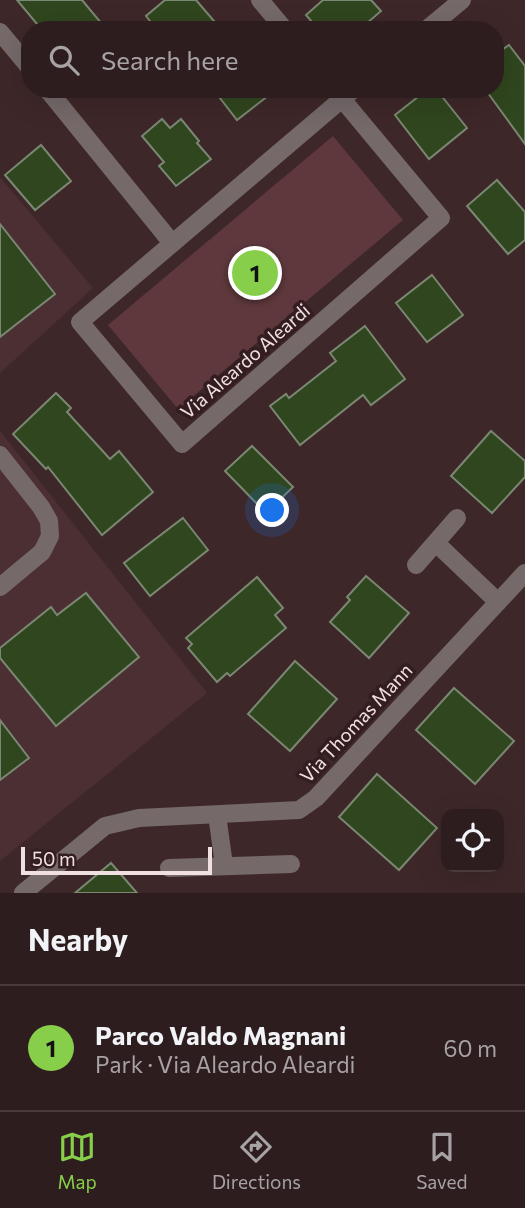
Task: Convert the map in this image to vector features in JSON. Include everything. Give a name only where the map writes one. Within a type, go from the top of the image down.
[{"type":"street","points":[[260,0],[278,21]]},
{"type":"street","points":[[437,21],[462,0]]},
{"type":"street","points":[[0,32],[21,57]]},
{"type":"street","points":[[54,98],[172,243]]},
{"type":"street","name":"Via Aleardo Aleardi","points":[[337,98],[80,322],[182,444],[440,218],[347,98]]},
{"type":"street","points":[[0,455],[41,507],[49,521],[50,536],[43,552],[0,587]]},
{"type":"street","points":[[416,565],[457,518]]},
{"type":"street","points":[[436,543],[498,603]]},
{"type":"street","name":"Via Thomas Mann","points":[[23,893],[105,826],[139,818],[299,810],[316,798],[525,573]]},
{"type":"street","points":[[217,815],[224,865]]},
{"type":"street","points":[[169,868],[291,864]]},
{"type":"shaded area","points":[[333,136],[403,220],[178,409],[108,325]]},
{"type":"shaded area","points":[[0,177],[93,288],[0,373]]},
{"type":"shaded area","points":[[0,431],[207,693],[0,861]]},
{"type":"building","points":[[17,0],[82,0],[100,21],[34,21]]},
{"type":"building","points":[[165,0],[196,0],[214,21],[150,21],[146,16]]},
{"type":"building","points":[[323,0],[371,0],[381,11],[369,21],[311,21],[306,15]]},
{"type":"building","points":[[509,45],[525,66],[525,144],[492,98],[504,98],[504,49]]},
{"type":"building","points":[[220,98],[265,98],[237,120]]},
{"type":"building","points":[[417,98],[443,98],[467,128],[429,159],[395,115]]},
{"type":"building","points":[[162,119],[170,128],[181,119],[211,159],[176,186],[159,166],[164,162],[142,136]]},
{"type":"building","points":[[41,145],[71,181],[35,210],[5,175]]},
{"type":"building","points":[[497,180],[525,212],[525,240],[508,254],[467,206]]},
{"type":"building","points":[[0,224],[55,294],[0,337]]},
{"type":"building","points":[[432,275],[463,315],[427,342],[396,303]]},
{"type":"building","points":[[365,326],[405,379],[371,405],[363,395],[300,445],[270,406],[286,394],[289,398],[336,361],[330,353]]},
{"type":"building","points":[[56,393],[71,408],[67,412],[110,459],[119,451],[153,492],[102,535],[48,467],[46,469],[13,434]]},
{"type":"building","points":[[491,431],[525,461],[525,477],[492,513],[451,476]]},
{"type":"building","points":[[252,446],[293,487],[266,513],[225,471]]},
{"type":"building","points":[[183,518],[208,550],[150,596],[124,563]]},
{"type":"building","points":[[366,576],[409,613],[369,658],[330,622],[350,600],[347,597]]},
{"type":"building","points":[[257,577],[283,608],[275,615],[286,628],[230,676],[227,673],[217,682],[188,648],[192,644],[186,638]]},
{"type":"building","points":[[86,593],[139,657],[56,726],[0,658],[0,648],[51,607],[57,615]]},
{"type":"building","points":[[295,661],[337,699],[290,751],[248,714]]},
{"type":"building","points":[[454,688],[514,741],[475,784],[416,730]]},
{"type":"building","points":[[0,720],[29,758],[0,780]]},
{"type":"building","points":[[377,774],[437,828],[399,870],[339,817]]},
{"type":"building","points":[[111,863],[137,893],[75,893]]},
{"type":"place","name":"Parco Valdo Magnani","points":[[255,273]]}]
